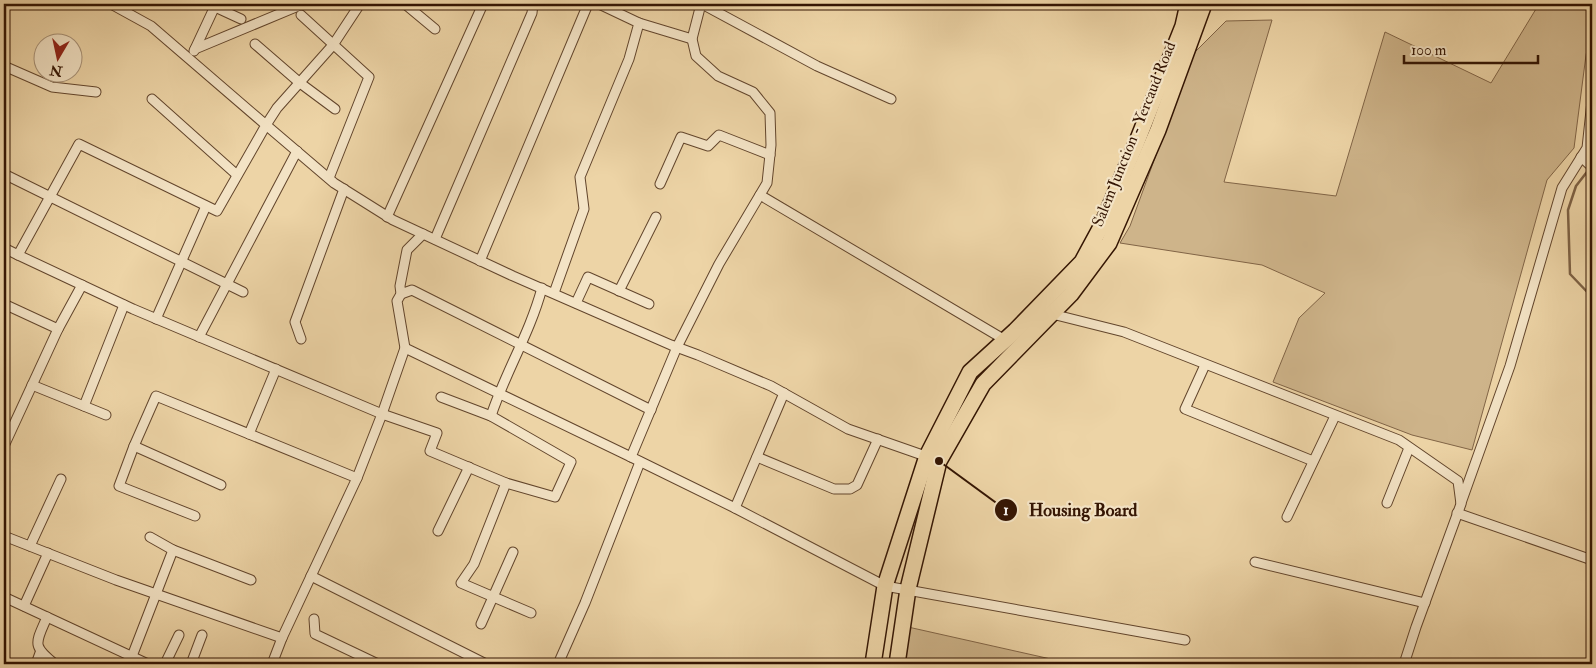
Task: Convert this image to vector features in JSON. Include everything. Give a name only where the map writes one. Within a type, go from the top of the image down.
[{"type":"main road","points":[[873,664],[885,586],[933,459],[970,372],[1059,287],[1082,262],[1102,225],[1136,144],[1183,26],[1188,4]]},
{"type":"main road","name":"Salem Junction - Yercaud Road","points":[[897,664],[908,589],[933,459],[983,384],[1071,294],[1109,243],[1158,130],[1204,4]]},
{"type":"street","points":[[111,4],[151,26],[329,178],[387,217],[480,261],[677,347],[698,354],[784,393],[848,428],[933,459]]},
{"type":"street","points":[[195,49],[302,4]]},
{"type":"street","points":[[18,255],[79,144],[217,212],[277,108],[333,45],[360,4]]},
{"type":"street","points":[[404,4],[435,29]]},
{"type":"street","points":[[387,217],[483,4]]},
{"type":"street","points":[[435,239],[532,13],[533,4]]},
{"type":"street","points":[[480,261],[588,4]]},
{"type":"street","points":[[599,4],[639,23],[692,39]]},
{"type":"street","points":[[631,457],[677,347],[719,264],[767,183],[770,155],[770,114],[753,92],[718,76],[696,56],[692,39],[702,4],[817,66],[891,99]]},
{"type":"street","points":[[190,60],[215,6],[241,19]]},
{"type":"street","points":[[301,14],[369,77],[329,178]]},
{"type":"street","points":[[554,293],[584,209],[580,177],[629,59],[639,23]]},
{"type":"street","points":[[255,44],[300,83],[335,109]]},
{"type":"street","points":[[4,66],[52,87],[96,92]]},
{"type":"street","points":[[152,99],[237,175]]},
{"type":"street","points":[[1404,664],[1510,366],[1562,188],[1587,148],[1592,101]]},
{"type":"street","points":[[660,184],[681,137],[708,146],[719,135],[770,155]]},
{"type":"street","points":[[199,337],[296,151]]},
{"type":"street","points":[[1581,158],[1592,167]]},
{"type":"street","points":[[4,174],[243,292]]},
{"type":"street","points":[[301,339],[295,322],[344,189]]},
{"type":"street","points":[[760,195],[1004,340]]},
{"type":"street","points":[[156,319],[206,206]]},
{"type":"street","points":[[619,290],[656,217]]},
{"type":"street","points":[[272,664],[282,638],[357,478],[382,414],[404,348],[397,301],[401,294],[400,286],[407,250],[423,234]]},
{"type":"street","points":[[4,248],[156,319],[382,414],[437,433],[430,450],[506,483],[555,497],[571,462],[491,416],[441,397]]},
{"type":"street","points":[[576,303],[588,277],[649,304]]},
{"type":"street","points":[[4,446],[7,427],[32,385],[82,285]]},
{"type":"street","points":[[491,416],[498,394],[536,311],[542,288]]},
{"type":"street","points":[[401,294],[412,290],[651,410]]},
{"type":"street","points":[[4,304],[58,330]]},
{"type":"street","points":[[84,406],[124,305]]},
{"type":"street","points":[[1052,314],[1124,332],[1398,440],[1458,481],[1461,504]]},
{"type":"street","points":[[404,348],[735,508],[885,586],[1185,640]]},
{"type":"street","points":[[1205,364],[1185,409],[1313,461]]},
{"type":"street","points":[[249,434],[276,369]]},
{"type":"street","points":[[32,385],[106,416]]},
{"type":"street","points":[[735,508],[784,393]]},
{"type":"street","points":[[194,516],[119,486],[156,396],[357,478]]},
{"type":"street","points":[[1287,517],[1335,416]]},
{"type":"street","points":[[756,457],[834,489],[850,489],[857,485],[878,439]]},
{"type":"street","points":[[134,446],[221,485]]},
{"type":"street","points":[[1387,503],[1409,448]]},
{"type":"street","points":[[558,664],[586,603],[640,462]]},
{"type":"street","points":[[438,531],[469,467]]},
{"type":"street","points":[[30,546],[61,478]]},
{"type":"street","points":[[506,483],[474,564],[461,584],[531,613]]},
{"type":"street","points":[[1457,513],[1592,560]]},
{"type":"street","points":[[4,536],[157,595],[282,638]]},
{"type":"street","points":[[150,537],[173,550],[251,580]]},
{"type":"street","points":[[131,660],[173,550]]},
{"type":"street","points":[[481,624],[514,552]]},
{"type":"street","points":[[24,606],[48,553]]},
{"type":"street","points":[[1255,562],[1425,602]]},
{"type":"street","points":[[312,576],[486,664]]},
{"type":"street","points":[[4,597],[131,660],[148,664]]},
{"type":"street","points":[[47,617],[37,642],[40,652],[55,664]]},
{"type":"street","points":[[314,619],[315,634],[378,664]]},
{"type":"street","points":[[165,664],[179,635]]},
{"type":"street","points":[[190,664],[202,635]]},
{"type":"street","points":[[36,664],[40,652]]},
{"type":"shaded area","points":[[1539,4],[1592,4],[1592,27],[1586,55],[1574,148],[1547,180],[1472,450],[1412,435],[1273,382],[1299,318],[1325,293],[1262,265],[1120,243],[1130,226],[1193,54],[1226,21],[1272,20],[1224,182],[1336,196],[1385,32],[1491,83]]},
{"type":"shaded area","points":[[908,627],[1073,664],[904,664]]},
{"type":"waterway","points":[[1590,168],[1576,186],[1568,210],[1570,274],[1592,297]]},
{"type":"place","name":"Housing Board","points":[[939,461]]}]
